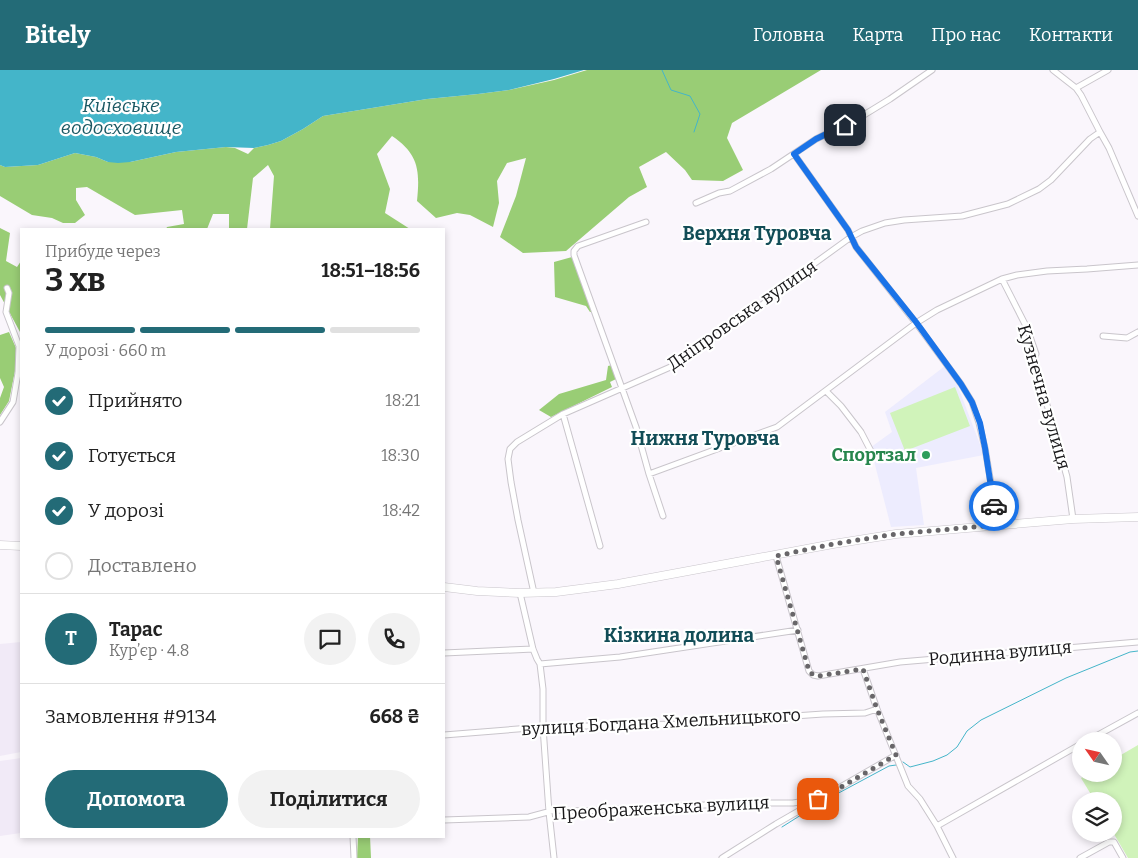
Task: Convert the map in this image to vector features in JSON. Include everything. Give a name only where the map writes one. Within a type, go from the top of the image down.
[{"type":"main road","points":[[445,587],[477,591],[556,592],[618,584],[896,534],[1073,519],[1138,517]]},
{"type":"main road","points":[[0,545],[20,546]]},
{"type":"street","points":[[696,203],[719,193],[730,191],[771,169],[816,139],[859,118],[890,99],[932,70]]},
{"type":"street","points":[[1052,70],[1076,88],[1081,95],[1108,148],[1138,216]]},
{"type":"street","points":[[1076,88],[1108,70]]},
{"type":"street","name":"Дніпровська вулиця","points":[[534,592],[510,482],[508,459],[510,449],[517,442],[563,414],[675,365],[763,304],[804,271],[862,231],[885,223],[962,216],[1008,204],[1039,189],[1051,180],[1094,134],[1100,132]]},
{"type":"street","points":[[794,154],[848,230],[856,247],[916,322],[972,402],[980,423],[985,448],[996,525]]},
{"type":"street","points":[[646,222],[578,246],[574,251],[574,255],[636,427],[663,516]]},
{"type":"street","points":[[649,474],[777,427],[916,322],[1002,279],[1047,271],[1138,265]]},
{"type":"street","name":"Кузнечна вулиця","points":[[1002,279],[1027,328],[1036,354],[1034,365],[1048,408],[1066,477],[1073,519]]},
{"type":"street","points":[[0,422],[13,402],[18,373],[19,346],[6,312],[9,299],[7,288]]},
{"type":"street","points":[[1102,336],[1127,338],[1138,332]]},
{"type":"street","points":[[826,391],[841,406],[861,432],[874,457]]},
{"type":"street","points":[[563,414],[600,546]]},
{"type":"street","points":[[540,664],[620,657],[798,630],[776,556]]},
{"type":"street","points":[[520,592],[536,659],[540,664],[549,812],[554,858]]},
{"type":"street","name":"Родинна вулиця","points":[[798,630],[809,671],[813,675],[818,676],[900,662],[1138,642]]},
{"type":"street","points":[[445,654],[533,648]]},
{"type":"street","points":[[863,669],[908,786],[920,799],[937,826],[952,858]]},
{"type":"street","name":"вулиця Богдана Хмельницького","points":[[445,735],[543,728],[677,724],[865,713],[877,709]]},
{"type":"street","points":[[1103,732],[1138,713]]},
{"type":"street","points":[[937,826],[1072,749]]},
{"type":"street","points":[[722,858],[818,799],[896,755]]},
{"type":"street","name":"Преображенська вулиця","points":[[445,820],[529,817],[555,810],[648,810],[679,806],[793,803],[818,799]]},
{"type":"street","points":[[353,838],[354,858]]},
{"type":"street","points":[[1080,858],[1109,842],[1114,842],[1123,858]]},
{"type":"shaded area","points":[[945,366],[957,384],[984,455],[916,468],[924,525],[891,527],[874,461],[867,450],[892,432],[885,412]]},
{"type":"shaded area","points":[[20,642],[20,752],[0,756],[0,644]]},
{"type":"shaded area","points":[[20,758],[20,833],[0,836],[0,761]]},
{"type":"green space","points":[[587,70],[821,70],[732,123],[727,138],[743,170],[723,181],[692,180],[685,170],[666,152],[639,167],[647,187],[629,197],[566,251],[523,253],[500,237],[516,196],[526,158],[507,163],[497,181],[499,203],[493,227],[470,215],[457,213],[436,218],[417,201],[418,172],[416,164],[408,150],[392,136],[377,154],[390,189],[385,213],[408,228],[270,228],[274,176],[268,165],[253,178],[247,228],[229,228],[229,214],[213,214],[207,228],[166,228],[184,224],[182,210],[135,215],[87,187],[76,188],[76,200],[85,215],[75,223],[63,223],[52,218],[32,215],[0,196],[0,165],[5,167],[38,165],[75,153],[96,157],[108,162],[130,162],[176,152],[226,147],[235,148],[248,154],[254,148],[281,141],[323,116],[427,99],[509,90]]},
{"type":"green space","points":[[0,228],[10,233],[6,261],[17,267],[20,262],[20,332],[0,295]]},
{"type":"green space","points":[[572,257],[592,312],[586,306],[555,297],[554,262]]},
{"type":"green space","points":[[9,332],[16,348],[15,371],[9,401],[0,415],[0,398],[4,387],[0,378],[0,335]]},
{"type":"green space","points":[[612,365],[616,379],[610,382],[612,387],[551,417],[539,410],[559,394],[606,380],[608,366]]},
{"type":"green space","points":[[955,387],[970,426],[905,451],[890,413]]},
{"type":"green space","points":[[1138,745],[1138,858],[1128,858],[1119,842],[1122,842],[1122,792],[1090,792],[1083,782],[1122,782],[1122,754]]},
{"type":"green space","points":[[358,838],[370,838],[371,858],[357,858]]},
{"type":"water","name":"Київське водосховище","points":[[0,70],[584,70],[509,90],[427,99],[323,116],[281,141],[254,148],[226,147],[176,152],[118,163],[75,153],[38,165],[5,167],[0,165]]},
{"type":"waterway","points":[[662,70],[671,90],[690,96],[700,114],[694,132]]},
{"type":"waterway","points":[[903,762],[910,767],[947,755],[957,747],[967,731],[981,720],[1066,678],[1130,652],[1138,651]]},
{"type":"waterway","points":[[782,827],[820,803],[889,766],[896,765]]},
{"type":"way so far","points":[[818,799],[896,755],[863,669],[818,676],[813,675],[809,671],[776,556],[833,544],[896,534],[996,525],[994,506]]},
{"type":"place","name":"Спортзал","points":[[926,455]]},
{"type":"district","name":"Верхня Туровча","points":[[757,233]]},
{"type":"district","name":"Нижня Туровча","points":[[705,438]]},
{"type":"district","name":"Кізкина долина","points":[[679,635]]},
{"type":"route","points":[[845,125],[816,139],[794,154],[848,230],[856,247],[916,322],[972,402],[980,423],[994,506]]}]
